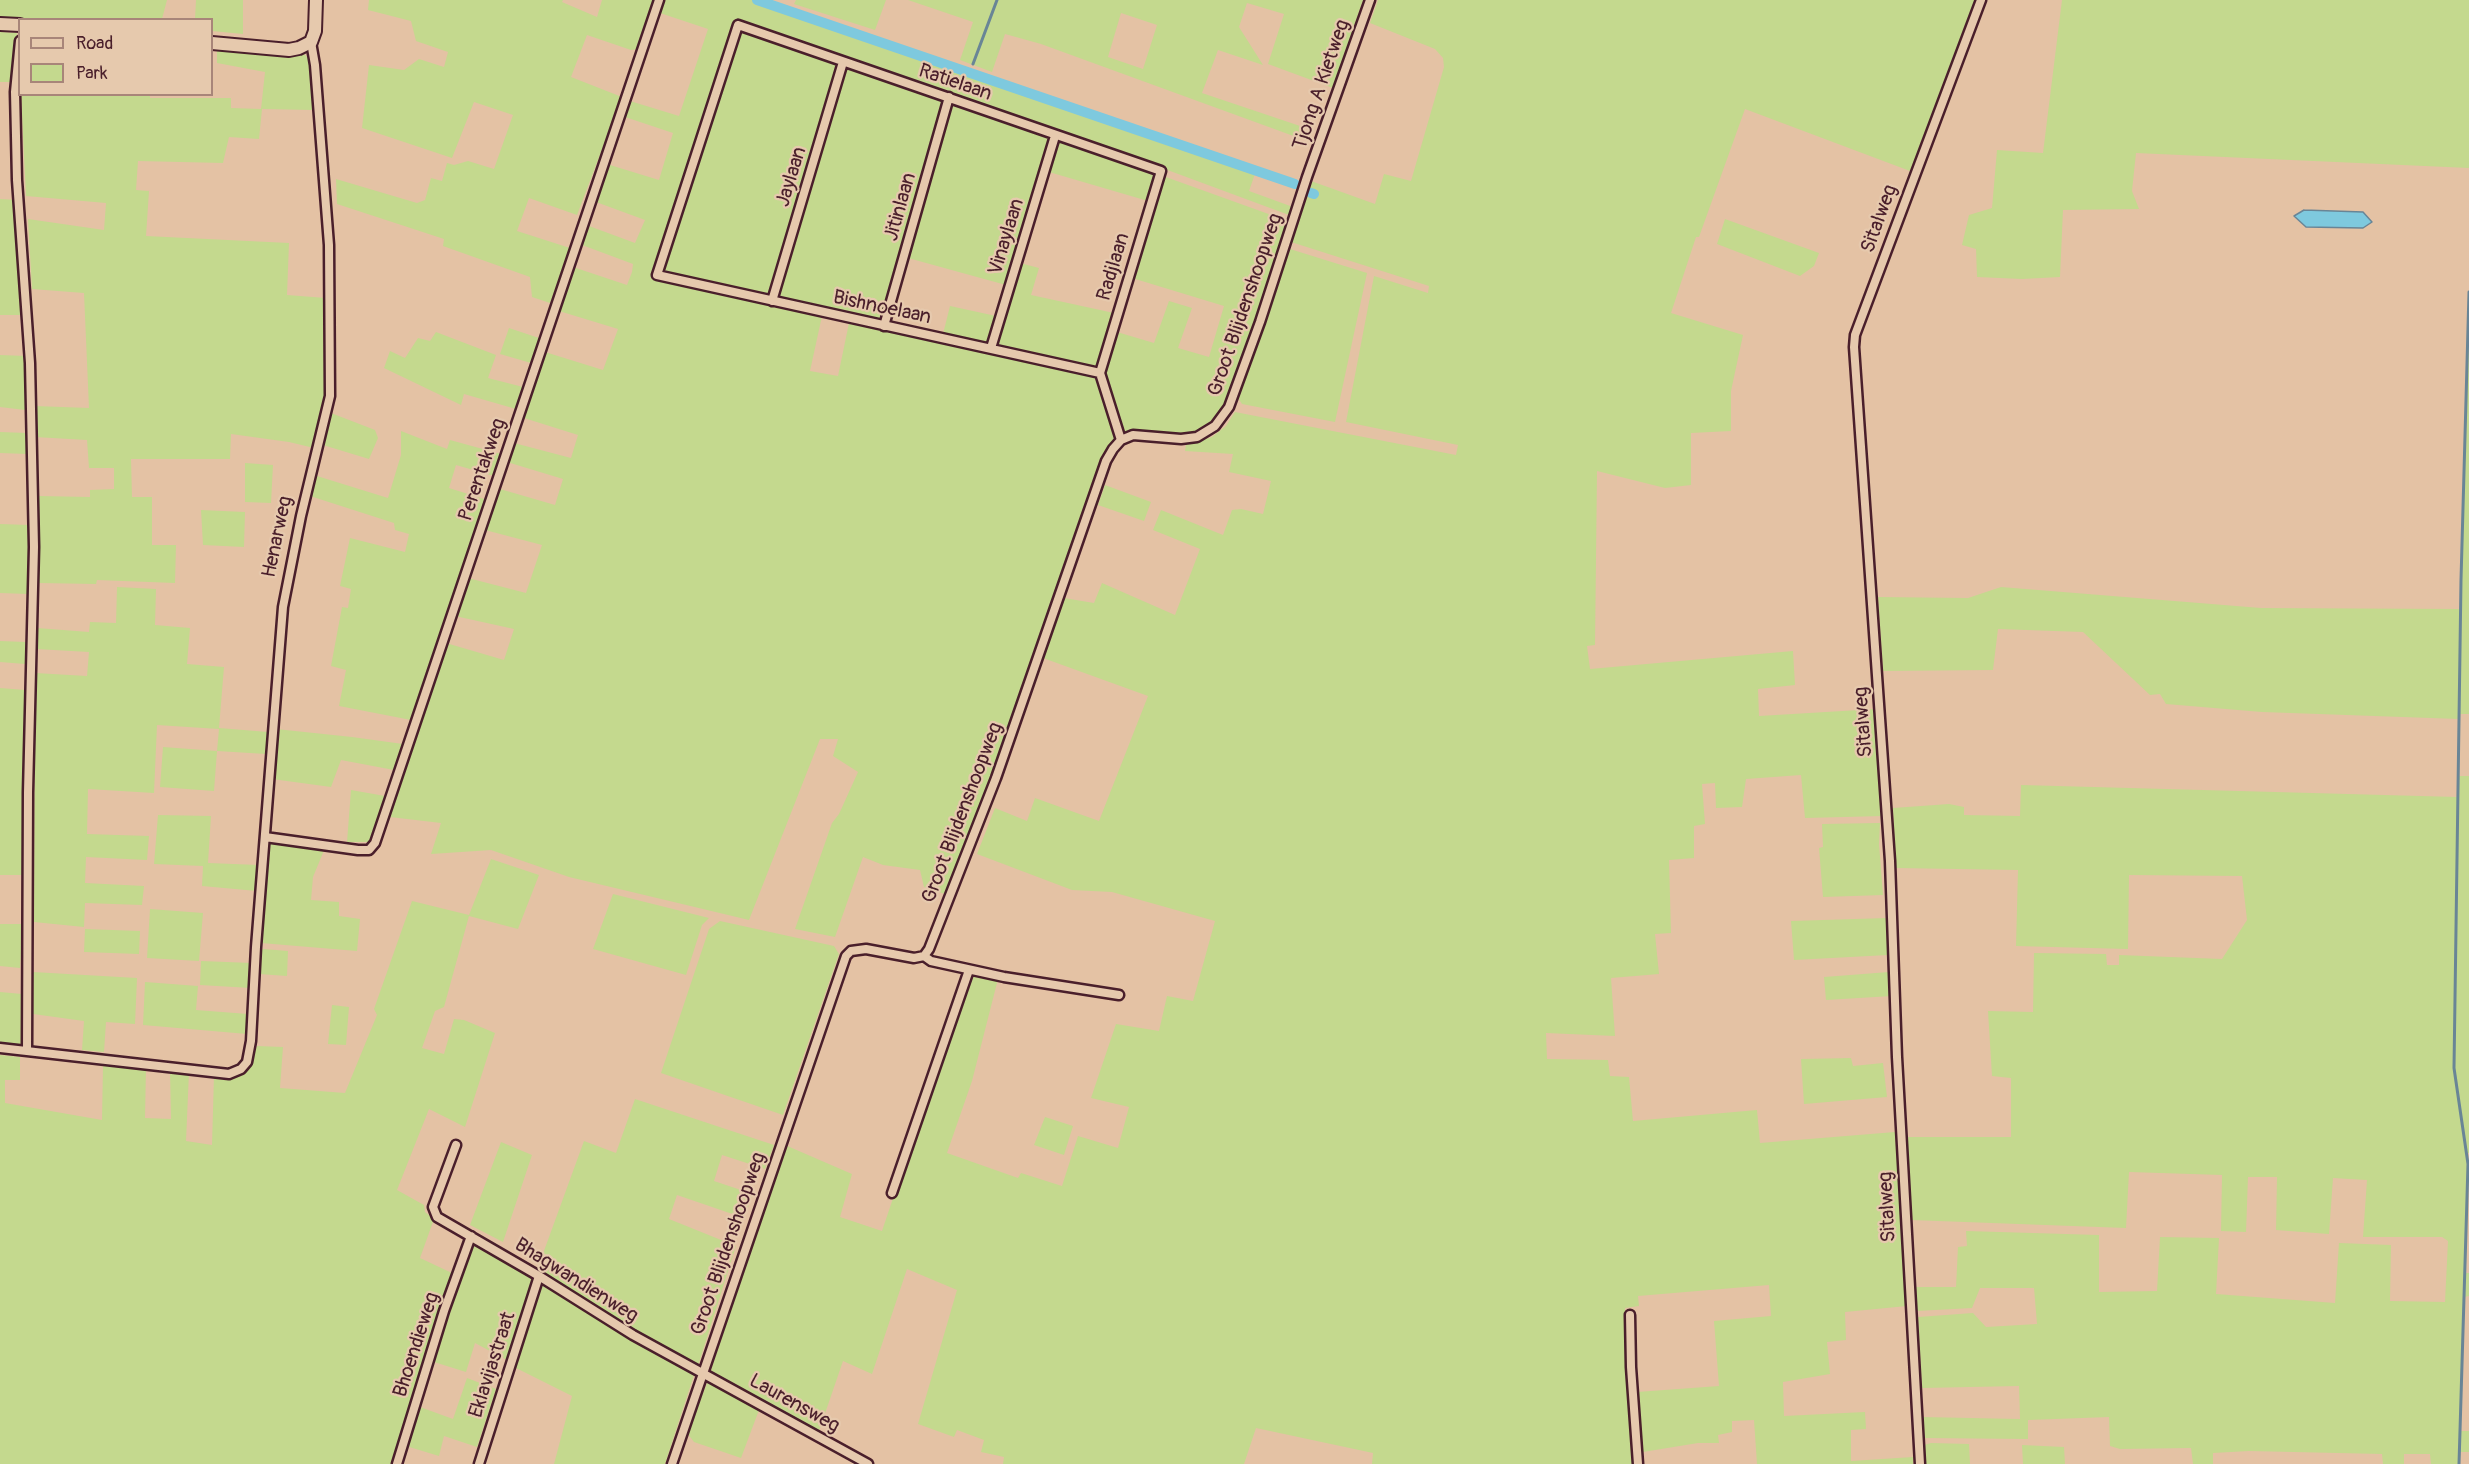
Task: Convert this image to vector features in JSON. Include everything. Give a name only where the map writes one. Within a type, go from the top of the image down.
[{"type":"street","name":"Henarweg","points":[[27,1051],[229,1074],[241,1069],[247,1062],[250,1052],[283,607],[330,396],[329,245],[315,65],[311,42],[317,19],[316,0]]},
{"type":"street","name":"Perentakweg","points":[[265,837],[358,850],[369,850],[375,843],[659,0]]},
{"type":"street","name":"Tjong A Kietweg","points":[[1306,181],[1370,0]]},
{"type":"street","name":"Sitalweg","points":[[1920,1464],[1897,1057],[1890,861],[1854,347],[1855,335],[1981,0]]},
{"type":"street","points":[[0,24],[18,25]]},
{"type":"street","name":"Ratielaan","points":[[657,275],[738,25],[1161,171]]},
{"type":"street","points":[[213,43],[289,50],[311,42]]},
{"type":"street","points":[[0,1048],[27,1051],[28,792],[33,548],[30,363],[17,180],[15,92],[18,61]]},
{"type":"street","name":"Jaylaan","points":[[772,301],[843,62]]},
{"type":"street","name":"Jitinlaan","points":[[884,326],[949,98]]},
{"type":"street","name":"Vinaylaan","points":[[991,348],[1055,136]]},
{"type":"street","name":"Radjlaan","points":[[1100,373],[1161,171]]},
{"type":"street","name":"Groot Blijdenshoopweg","points":[[672,1464],[846,956],[851,951],[866,949],[914,958],[924,956],[929,949],[996,778],[1106,461],[1121,440],[1133,435],[1181,439],[1197,437],[1215,426],[1223,417],[1239,384],[1306,181]]},
{"type":"street","name":"Bishnoelaan","points":[[657,275],[1100,373]]},
{"type":"street","points":[[1100,373],[1121,440]]},
{"type":"street","points":[[924,956],[931,961],[969,970],[1119,995]]},
{"type":"street","points":[[892,1193],[969,970]]},
{"type":"street","name":"Bhagwandienweg","points":[[456,1145],[433,1207],[437,1217],[703,1375]]},
{"type":"street","name":"Bhoendieweg","points":[[397,1464],[444,1311],[471,1236]]},
{"type":"street","name":"Eklavijastraat","points":[[478,1464],[539,1276]]},
{"type":"street","points":[[1630,1315],[1638,1464]]},
{"type":"street","name":"Laurensweg","points":[[703,1375],[868,1464]]},
{"type":"green space","points":[[0,0],[167,0],[162,18],[18,19],[0,17]]},
{"type":"green space","points":[[196,0],[243,0],[243,34],[213,31],[213,18],[195,18]]},
{"type":"green space","points":[[369,0],[563,0],[562,2],[597,17],[602,0],[655,0],[638,49],[631,50],[587,35],[571,77],[622,97],[577,215],[529,198],[517,231],[570,248],[550,303],[532,297],[530,277],[443,246],[444,239],[337,204],[336,179],[417,203],[425,200],[431,178],[442,181],[447,163],[454,165],[468,161],[494,169],[513,115],[474,102],[452,158],[362,128],[369,65],[404,70],[419,59],[444,67],[448,52],[416,41],[411,21],[368,10]]},
{"type":"green space","points":[[664,0],[757,0],[1256,171],[1249,191],[1293,207],[1289,215],[1162,168],[736,22],[652,277],[822,316],[810,371],[838,376],[849,323],[1097,376],[1116,431],[1115,439],[1106,450],[948,895],[924,887],[920,870],[883,865],[863,857],[835,937],[795,929],[832,823],[839,814],[858,772],[833,756],[838,739],[820,739],[749,920],[569,877],[491,850],[431,854],[441,823],[390,817],[446,643],[504,660],[514,629],[455,616],[468,578],[526,593],[542,545],[485,530],[500,489],[555,505],[563,479],[507,462],[514,443],[571,458],[578,435],[524,418],[545,352],[603,370],[618,329],[559,311],[573,267],[627,285],[632,272],[633,264],[582,245],[589,226],[635,243],[645,220],[596,202],[610,165],[659,180],[673,133],[625,117],[630,101],[679,116],[708,29],[660,13]]},
{"type":"green space","points":[[796,0],[886,0],[875,30],[794,4]]},
{"type":"green space","points":[[908,0],[1363,0],[1333,88],[1268,64],[1284,14],[1247,3],[1239,27],[1263,65],[1218,50],[1202,93],[1303,127],[1299,138],[1041,44],[1005,34],[992,72],[960,60],[973,22]],"holes":[[[1121,13],[1157,25],[1143,69],[1108,57]]]},
{"type":"green space","points":[[1378,0],[1977,0],[1910,171],[1745,109],[1699,237],[1696,237],[1671,313],[1743,335],[1731,391],[1731,431],[1691,433],[1691,485],[1665,488],[1597,471],[1595,645],[1587,646],[1590,669],[1793,651],[1795,685],[1758,689],[1759,716],[1876,709],[1883,816],[1805,818],[1801,775],[1746,779],[1742,807],[1716,808],[1715,783],[1702,784],[1705,824],[1694,826],[1694,858],[1669,860],[1671,933],[1655,934],[1659,974],[1611,978],[1615,1036],[1546,1033],[1547,1059],[1608,1060],[1610,1076],[1629,1077],[1633,1121],[1757,1110],[1760,1143],[1895,1132],[1907,1306],[1845,1312],[1846,1340],[1827,1342],[1830,1374],[1783,1382],[1784,1416],[1865,1412],[1866,1429],[1851,1430],[1851,1461],[1913,1457],[1913,1464],[1757,1464],[1754,1420],[1732,1421],[1732,1432],[1718,1435],[1719,1443],[1698,1443],[1643,1452],[1637,1392],[1719,1386],[1714,1321],[1771,1316],[1769,1285],[1638,1296],[1639,1306],[1625,1308],[1635,1464],[1372,1464],[1373,1453],[1256,1428],[1244,1464],[1003,1464],[1004,1457],[981,1452],[984,1440],[957,1430],[954,1437],[918,1424],[957,1290],[907,1269],[872,1374],[843,1361],[819,1431],[716,1376],[711,1370],[785,1145],[852,1174],[840,1217],[882,1231],[969,972],[998,979],[972,1081],[947,1153],[1018,1178],[1021,1173],[1062,1186],[1078,1136],[1118,1148],[1129,1107],[1091,1098],[1116,1024],[1159,1031],[1167,996],[1193,1001],[1215,921],[1112,892],[1072,890],[977,854],[995,808],[1027,821],[1035,798],[1099,821],[1148,696],[1043,658],[1064,598],[1094,603],[1102,583],[1175,615],[1200,549],[1153,530],[1161,510],[1223,535],[1232,510],[1241,509],[1263,514],[1271,481],[1229,472],[1233,454],[1185,451],[1186,445],[1212,437],[1226,426],[1235,412],[1456,455],[1458,445],[1346,422],[1374,276],[1428,293],[1429,286],[1291,242],[1311,181],[1375,204],[1384,174],[1411,181],[1444,67],[1443,58],[1435,49],[1370,23]]},
{"type":"green space","points":[[2062,0],[2469,0],[2469,168],[2136,153],[2132,191],[2139,209],[2063,210],[2060,277],[2022,279],[1977,277],[1976,249],[1962,245],[1969,215],[1992,208],[1997,150],[2043,153]]},
{"type":"green space","points":[[740,28],[839,65],[769,298],[661,273]]},
{"type":"green space","points":[[0,32],[17,33],[11,82],[0,82]]},
{"type":"green space","points":[[217,46],[304,54],[310,60],[313,72],[313,110],[262,109],[259,139],[229,137],[223,163],[138,161],[136,190],[149,191],[146,236],[289,243],[287,295],[326,298],[328,395],[314,448],[231,434],[230,459],[131,459],[132,497],[152,497],[152,545],[176,545],[175,583],[97,580],[96,584],[38,583],[39,496],[90,497],[90,490],[114,489],[114,468],[89,468],[87,440],[35,437],[35,406],[89,408],[84,293],[32,289],[28,219],[104,230],[106,203],[26,196],[21,96],[231,98],[231,108],[261,109],[265,72],[217,63]]},
{"type":"green space","points":[[847,67],[944,101],[880,322],[776,299]]},
{"type":"green space","points":[[952,102],[1051,138],[1006,285],[908,258]]},
{"type":"green space","points":[[1059,141],[1157,174],[1148,201],[1049,172]]},
{"type":"green space","points":[[1163,176],[1288,221],[1228,400],[1219,417],[1198,433],[1181,436],[1124,436],[1105,375],[1117,332],[1154,343],[1169,301],[1192,308],[1178,348],[1209,357],[1224,306],[1132,278]]},
{"type":"green space","points":[[0,199],[18,200],[22,261],[22,315],[0,315]]},
{"type":"green space","points":[[1725,219],[1819,253],[1814,266],[1800,276],[1717,244]]},
{"type":"green space","points":[[1290,249],[1367,273],[1335,422],[1242,404],[1238,398]]},
{"type":"green space","points":[[1020,263],[1039,268],[1031,295],[1114,313],[1097,368],[996,347]]},
{"type":"green space","points":[[2469,292],[2469,714],[2459,714],[2459,719],[2262,712],[2166,704],[2160,694],[2150,695],[2083,632],[1998,629],[1993,670],[1883,671],[1878,597],[1968,598],[2001,587],[2261,608],[2460,609]]},
{"type":"green space","points":[[950,306],[996,316],[988,344],[943,334]]},
{"type":"green space","points":[[509,328],[539,338],[531,363],[500,354]]},
{"type":"green space","points":[[436,332],[496,355],[488,378],[523,387],[516,409],[464,394],[461,405],[384,368],[390,351],[405,358],[418,338],[430,341]]},
{"type":"green space","points":[[0,355],[26,356],[25,410],[0,407]]},
{"type":"green space","points":[[331,413],[375,430],[378,438],[369,459],[323,445]]},
{"type":"green space","points":[[401,431],[447,449],[450,440],[501,454],[494,476],[456,465],[449,488],[487,500],[411,720],[339,706],[346,670],[331,666],[342,607],[348,608],[351,589],[340,586],[350,538],[405,552],[409,534],[395,530],[394,523],[310,496],[317,476],[388,498],[401,455]]},
{"type":"green space","points":[[0,432],[27,433],[27,454],[0,453]]},
{"type":"green space","points":[[245,463],[273,465],[271,503],[245,502]]},
{"type":"green space","points":[[1105,485],[1151,502],[1144,521],[1098,505]]},
{"type":"green space","points":[[201,510],[245,512],[244,547],[203,545]]},
{"type":"green space","points":[[0,524],[29,525],[28,594],[0,593]]},
{"type":"green space","points":[[117,587],[156,589],[155,625],[190,628],[187,664],[224,667],[219,728],[268,732],[266,754],[217,751],[219,729],[157,725],[154,793],[88,789],[87,834],[149,836],[147,860],[86,857],[85,883],[144,886],[142,905],[85,903],[84,927],[34,922],[35,673],[87,676],[89,652],[36,649],[37,628],[89,632],[90,622],[116,623]]},
{"type":"green space","points":[[0,641],[26,642],[25,664],[0,662]]},
{"type":"green space","points":[[0,688],[25,690],[22,875],[0,875]]},
{"type":"green space","points":[[276,729],[403,744],[394,770],[341,760],[331,787],[272,779]]},
{"type":"green space","points":[[163,747],[217,751],[214,791],[160,787]]},
{"type":"green space","points":[[2458,776],[2469,776],[2469,1153],[2467,1153],[2465,1273],[2469,1273],[2469,1296],[2464,1297],[2460,1431],[2469,1431],[2469,1452],[2460,1452],[2459,1464],[2431,1464],[2430,1454],[2404,1454],[2404,1464],[2383,1464],[2382,1454],[2249,1451],[2213,1453],[2213,1464],[2193,1464],[2191,1448],[2120,1449],[2110,1446],[2109,1417],[2028,1420],[2028,1439],[1923,1438],[1922,1417],[2020,1419],[2019,1386],[1922,1388],[1918,1317],[1973,1313],[1986,1327],[2037,1324],[2034,1288],[1980,1288],[1972,1308],[1917,1311],[1916,1287],[1956,1287],[1958,1247],[1967,1246],[1966,1231],[2099,1235],[2099,1292],[2157,1291],[2160,1237],[2219,1238],[2216,1294],[2335,1303],[2339,1243],[2391,1245],[2390,1301],[2445,1302],[2448,1241],[2442,1237],[2363,1237],[2367,1180],[2333,1178],[2329,1234],[2276,1230],[2277,1177],[2248,1177],[2246,1232],[2221,1231],[2222,1175],[2129,1172],[2126,1228],[1911,1220],[1907,1137],[2011,1137],[2011,1078],[1992,1076],[1988,1011],[2033,1012],[2034,953],[2106,954],[2107,965],[2119,965],[2119,955],[2222,959],[2247,920],[2242,876],[2129,875],[2128,949],[2016,946],[2018,870],[1896,868],[1893,808],[1949,804],[1964,807],[1964,815],[2020,816],[2021,785],[2457,797]]},
{"type":"green space","points":[[351,790],[385,796],[373,839],[368,842],[347,842]]},
{"type":"green space","points":[[158,815],[211,816],[208,863],[259,865],[257,891],[202,886],[203,866],[154,864]]},
{"type":"green space","points":[[1880,823],[1879,844],[1883,895],[1823,897],[1819,848],[1823,847],[1822,824]]},
{"type":"green space","points":[[269,841],[325,848],[313,877],[311,900],[339,902],[339,916],[360,919],[357,951],[261,943]]},
{"type":"green space","points":[[491,859],[539,875],[518,929],[469,916],[444,1007],[435,1011],[422,1048],[444,1054],[454,1019],[464,1020],[495,1033],[465,1127],[429,1109],[397,1190],[424,1205],[425,1212],[434,1219],[420,1258],[452,1273],[391,1464],[0,1464],[0,1055],[20,1057],[20,1080],[5,1080],[5,1103],[102,1120],[103,1065],[146,1067],[145,1118],[171,1119],[170,1070],[189,1072],[186,1141],[212,1145],[214,1075],[230,1077],[242,1073],[250,1066],[257,1046],[283,1047],[280,1088],[345,1093],[377,1015],[374,1009],[412,901],[469,915]]},
{"type":"green space","points":[[613,894],[709,918],[702,925],[686,975],[593,949]]},
{"type":"green space","points":[[150,909],[203,913],[199,961],[147,958]]},
{"type":"green space","points":[[1887,918],[1888,955],[1794,960],[1791,921]]},
{"type":"green space","points":[[720,921],[834,946],[839,954],[783,1115],[661,1073],[709,929]]},
{"type":"green space","points":[[0,924],[23,924],[20,968],[0,966]]},
{"type":"green space","points":[[85,929],[140,931],[139,954],[84,952]]},
{"type":"green space","points":[[260,950],[288,951],[287,976],[259,974]]},
{"type":"green space","points":[[201,961],[252,963],[251,988],[200,985]]},
{"type":"green space","points":[[33,972],[137,978],[135,1024],[106,1022],[104,1052],[82,1050],[84,1021],[33,1014]]},
{"type":"green space","points":[[1889,972],[1892,979],[1892,996],[1826,1000],[1824,977]]},
{"type":"green space","points":[[145,982],[198,986],[196,1010],[248,1014],[247,1034],[143,1025]]},
{"type":"green space","points":[[0,992],[22,994],[22,1044],[0,1046]]},
{"type":"green space","points":[[332,1005],[349,1007],[346,1045],[328,1044]]},
{"type":"green space","points":[[1851,1058],[1853,1066],[1883,1063],[1887,1097],[1804,1104],[1801,1059]]},
{"type":"green space","points":[[635,1099],[774,1145],[765,1169],[722,1155],[714,1181],[753,1194],[744,1218],[677,1195],[669,1219],[736,1246],[697,1369],[537,1270],[584,1141],[616,1153]]},
{"type":"green space","points":[[1045,1117],[1073,1126],[1064,1155],[1034,1145]]},
{"type":"green space","points":[[501,1142],[532,1155],[503,1242],[470,1225]]},
{"type":"green space","points":[[473,1242],[535,1278],[507,1360],[475,1343],[466,1372],[434,1362]]},
{"type":"green space","points":[[541,1282],[694,1375],[665,1464],[554,1464],[572,1396],[514,1367]]},
{"type":"green space","points":[[467,1378],[496,1389],[477,1447],[444,1436],[439,1456],[406,1446],[420,1407],[453,1419]]},
{"type":"green space","points":[[708,1381],[759,1410],[741,1458],[694,1442],[687,1433]]},
{"type":"green space","points":[[1931,1443],[1969,1444],[1970,1464],[1925,1464],[1924,1445]]},
{"type":"green space","points":[[2022,1445],[2064,1447],[2065,1464],[2023,1464]]},
{"type":"water","points":[[2304,210],[2363,212],[2372,222],[2363,228],[2306,227],[2294,216]]},
{"type":"waterway","points":[[757,0],[1295,184]]},
{"type":"waterway","points":[[973,64],[997,0]]},
{"type":"waterway","points":[[2459,1464],[2468,1164],[2454,1068],[2461,580],[2469,292]]}]
